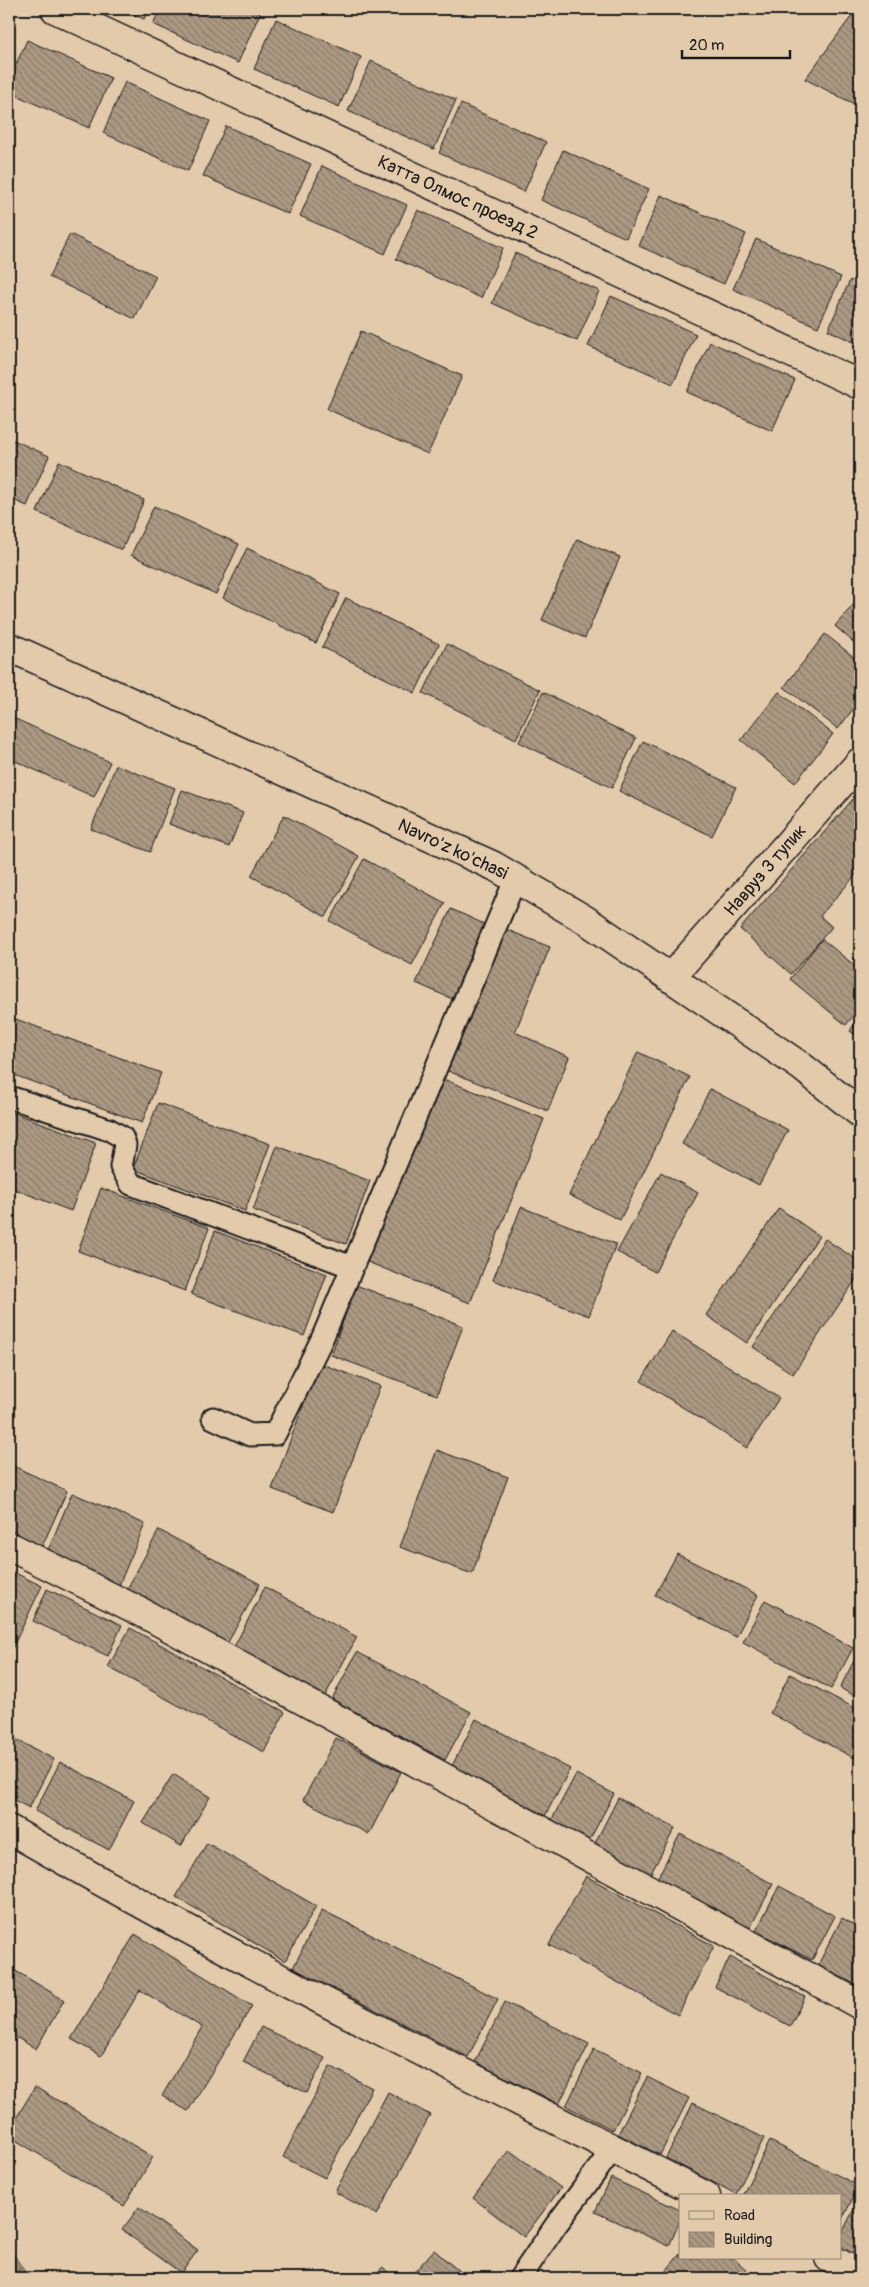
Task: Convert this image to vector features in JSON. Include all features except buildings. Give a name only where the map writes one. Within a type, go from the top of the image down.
[{"type":"street","name":"Катта Олмос проезд 2","points":[[55,9],[860,385]]},
{"type":"street","name":"Navro'z ko'chasi","points":[[9,647],[494,866],[516,878],[584,919],[802,1068],[860,1113]]},
{"type":"street","name":"Навруз 3 тупик","points":[[670,978],[860,762]]},
{"type":"street","points":[[9,1546],[143,1612],[860,2004]]},
{"type":"street","points":[[9,1829],[122,1895],[702,2194]]},
{"type":"street","points":[[833,2260],[860,2274]]},
{"type":"lane","points":[[213,1418],[250,1435],[275,1434],[322,1339],[516,878]]},
{"type":"lane","points":[[9,1097],[110,1130],[122,1137],[125,1145],[121,1167],[131,1184],[352,1267]]},
{"type":"lane","points":[[520,2278],[556,2225],[613,2149]]},
{"type":"water","points":[[9,2247],[29,2278],[9,2278]]}]
